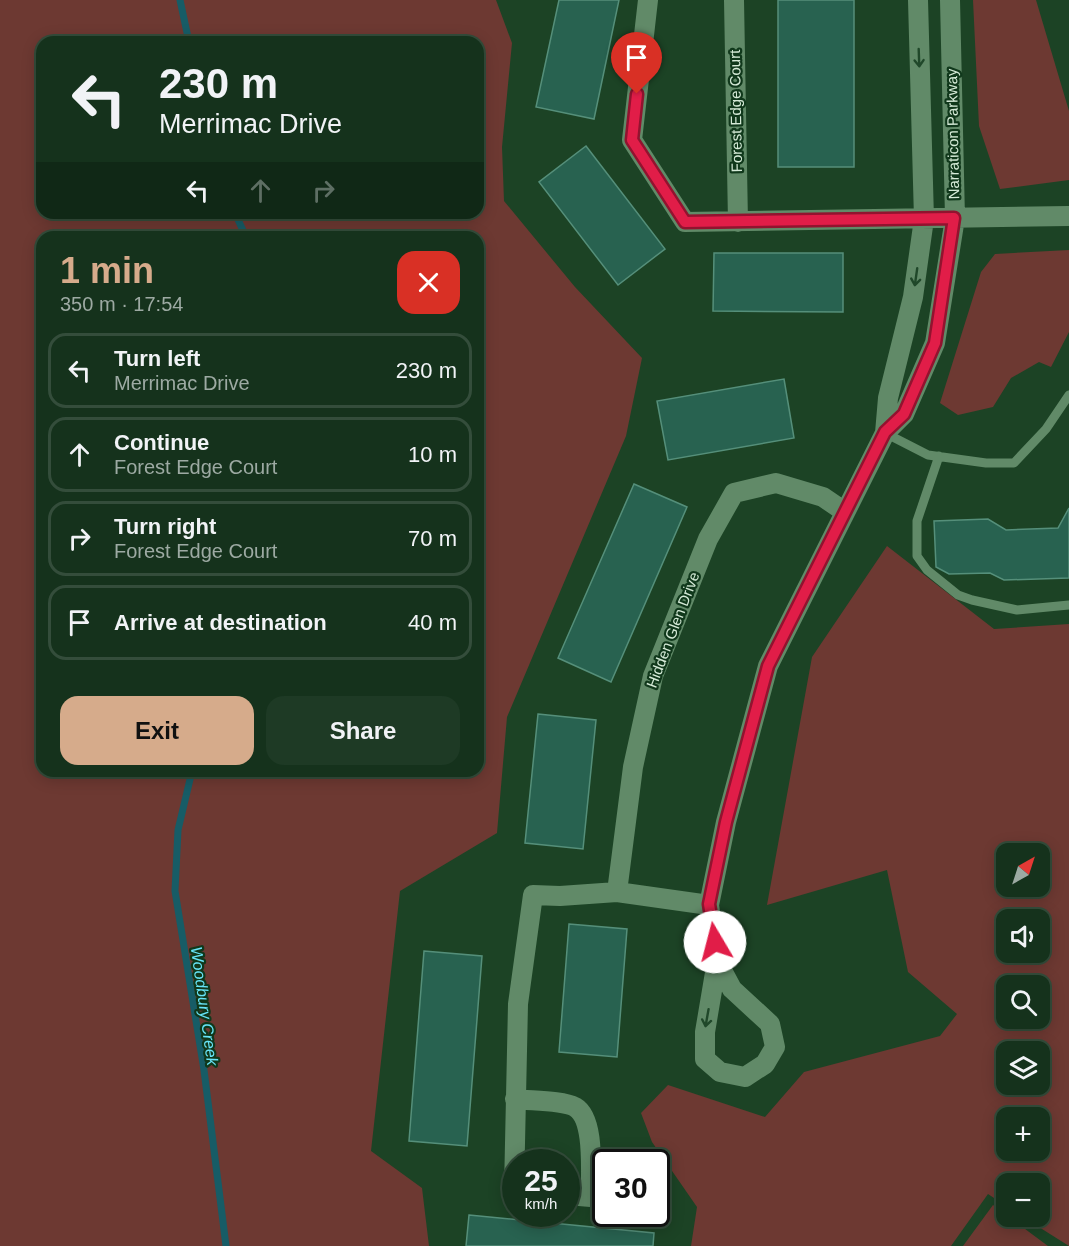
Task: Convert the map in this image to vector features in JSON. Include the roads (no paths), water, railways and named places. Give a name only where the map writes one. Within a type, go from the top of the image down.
[{"type":"street","points":[[648,0],[632,140],[685,222],[1069,216]]},
{"type":"street","name":"Forest Edge Court","points":[[734,0],[738,222]]},
{"type":"street","name":"Narraticon Parkway","points":[[885,432],[888,398],[913,297],[924,219],[918,0]]},
{"type":"street","name":"Narraticon Parkway","points":[[717,961],[709,904],[726,822],[768,666],[885,432],[904,414],[935,343],[954,218],[950,0]]},
{"type":"street","name":"Hidden Glen Drive","points":[[617,892],[633,767],[653,676],[708,539],[734,493],[776,483],[823,497],[845,512]]},
{"type":"street","points":[[514,1149],[518,1004],[533,895],[560,897],[617,892],[709,904]]},
{"type":"street","points":[[717,961],[732,988],[771,1024],[775,1047],[765,1064],[745,1077],[720,1072],[705,1059],[705,1032],[717,961]]},
{"type":"street","points":[[515,1099],[568,1104],[578,1108],[586,1119],[590,1132],[591,1197],[580,1196]]},
{"type":"lane","points":[[885,432],[928,455],[986,463],[1014,462],[1046,429],[1069,395]]},
{"type":"lane","points":[[939,456],[917,521],[917,556],[927,570],[958,595],[972,600],[1017,610],[1069,605]]},
{"type":"waterway","name":"Woodbury Creek","points":[[180,0],[188,36]]},
{"type":"waterway","name":"Woodbury Creek","points":[[238,219],[243,231]]},
{"type":"waterway","name":"Woodbury Creek","points":[[191,777],[178,830],[175,891],[204,1070],[226,1246]]}]
